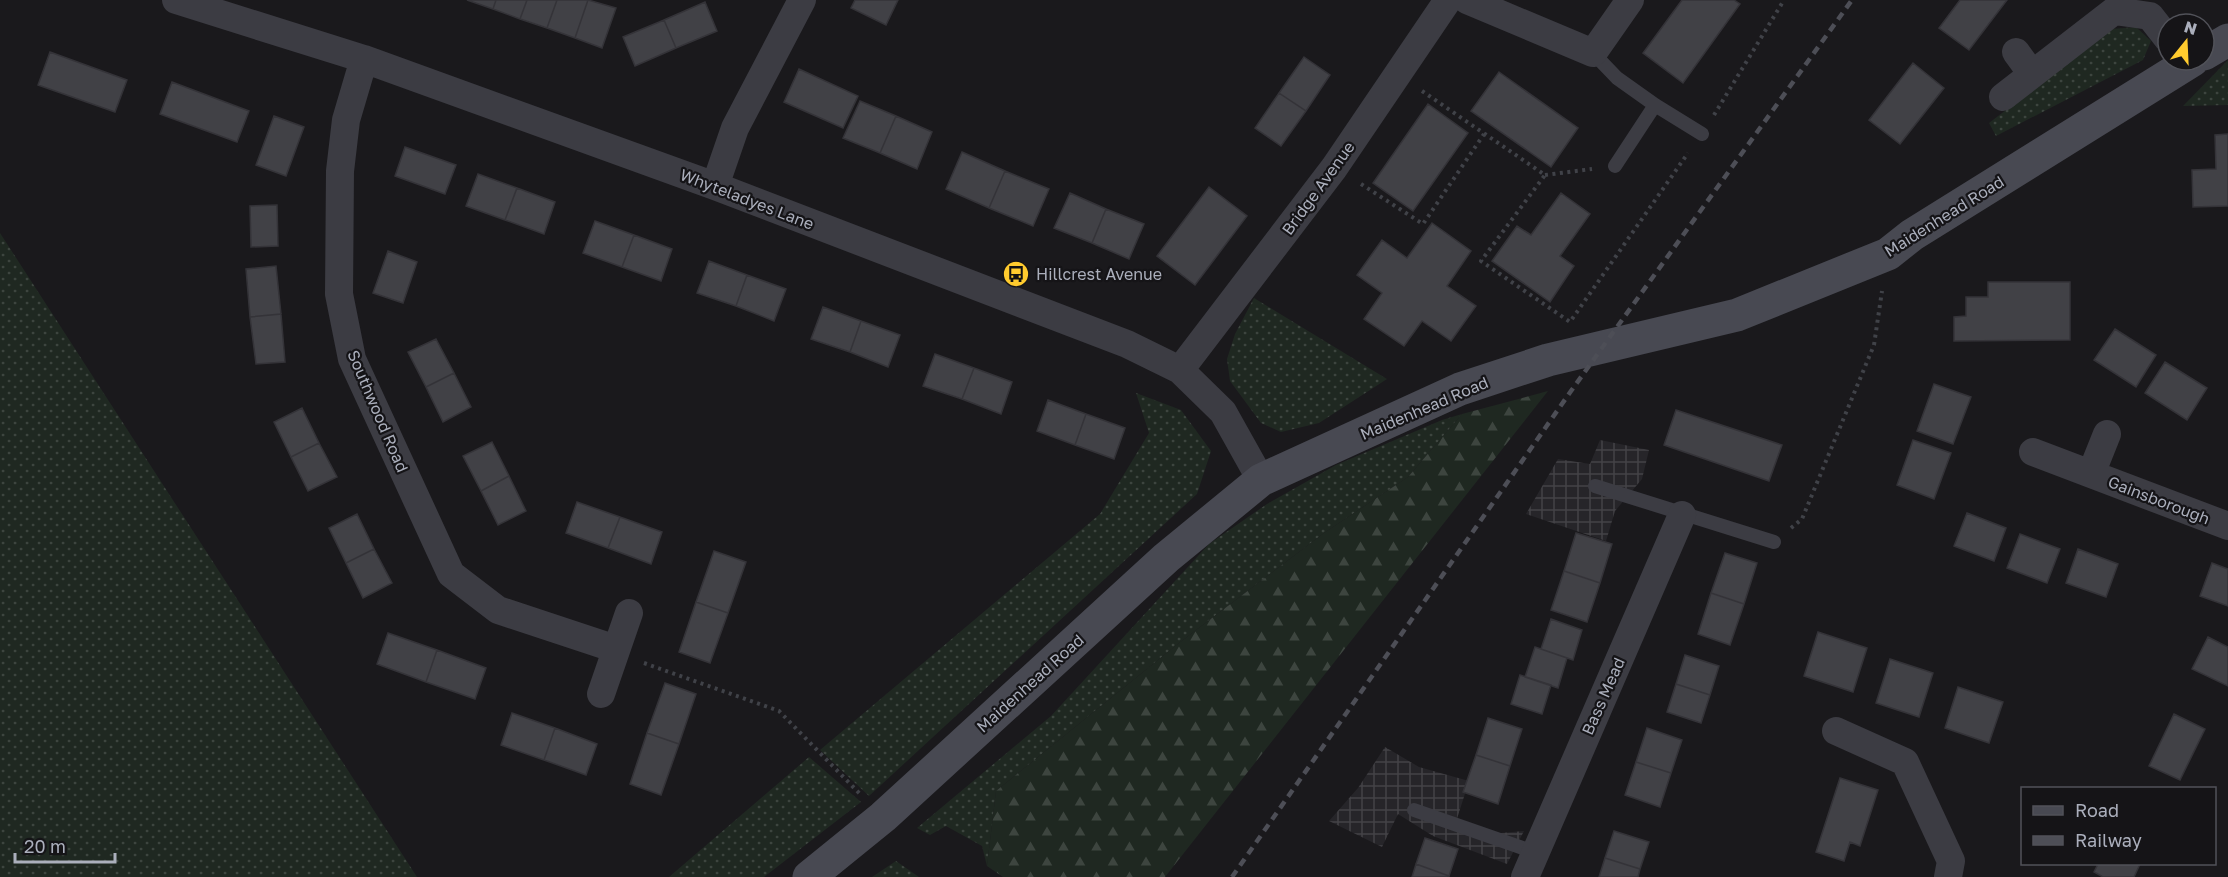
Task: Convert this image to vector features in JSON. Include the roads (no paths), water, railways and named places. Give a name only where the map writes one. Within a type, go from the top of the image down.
[{"type":"main road","name":"Maidenhead Road","points":[[809,877],[883,817],[1166,558],[1262,480],[1460,389],[1548,360],[1737,315],[1888,254],[1912,235],[2161,72]]},
{"type":"street","name":"Whyteladyes Lane","points":[[176,0],[364,58],[715,186],[1127,344],[1180,370],[1223,412],[1262,480]]},
{"type":"street","points":[[715,186],[735,128],[802,0]]},
{"type":"street","name":"Bridge Avenue","points":[[1180,370],[1334,168],[1448,0]]},
{"type":"street","points":[[1467,0],[1593,53],[1630,0]]},
{"type":"street","points":[[2003,97],[2114,11],[2150,16],[2156,22]]},
{"type":"street","points":[[2016,52],[2032,74]]},
{"type":"street","name":"Southwood Road","points":[[364,58],[346,120],[340,171],[339,294],[352,359],[451,574],[498,610],[616,649]]},
{"type":"street","name":"Gainsborough","points":[[2091,474],[2107,434]]},
{"type":"street","name":"Gainsborough","points":[[2033,452],[2228,526]]},
{"type":"street","name":"Bass Mead","points":[[1530,865],[1682,515]]},
{"type":"street","points":[[601,694],[629,613]]},
{"type":"street","points":[[1836,731],[1905,762],[1951,861],[1948,877]]},
{"type":"lane","points":[[1593,53],[1617,78],[1702,134]]},
{"type":"lane","points":[[1615,166],[1655,105]]},
{"type":"lane","points":[[1595,486],[1774,542]]},
{"type":"lane","points":[[1414,810],[1530,865]]},
{"type":"railway","points":[[1232,877],[1571,391],[1852,0]]},
{"type":"place","name":"Hillcrest Avenue","points":[[1016,274]]}]
